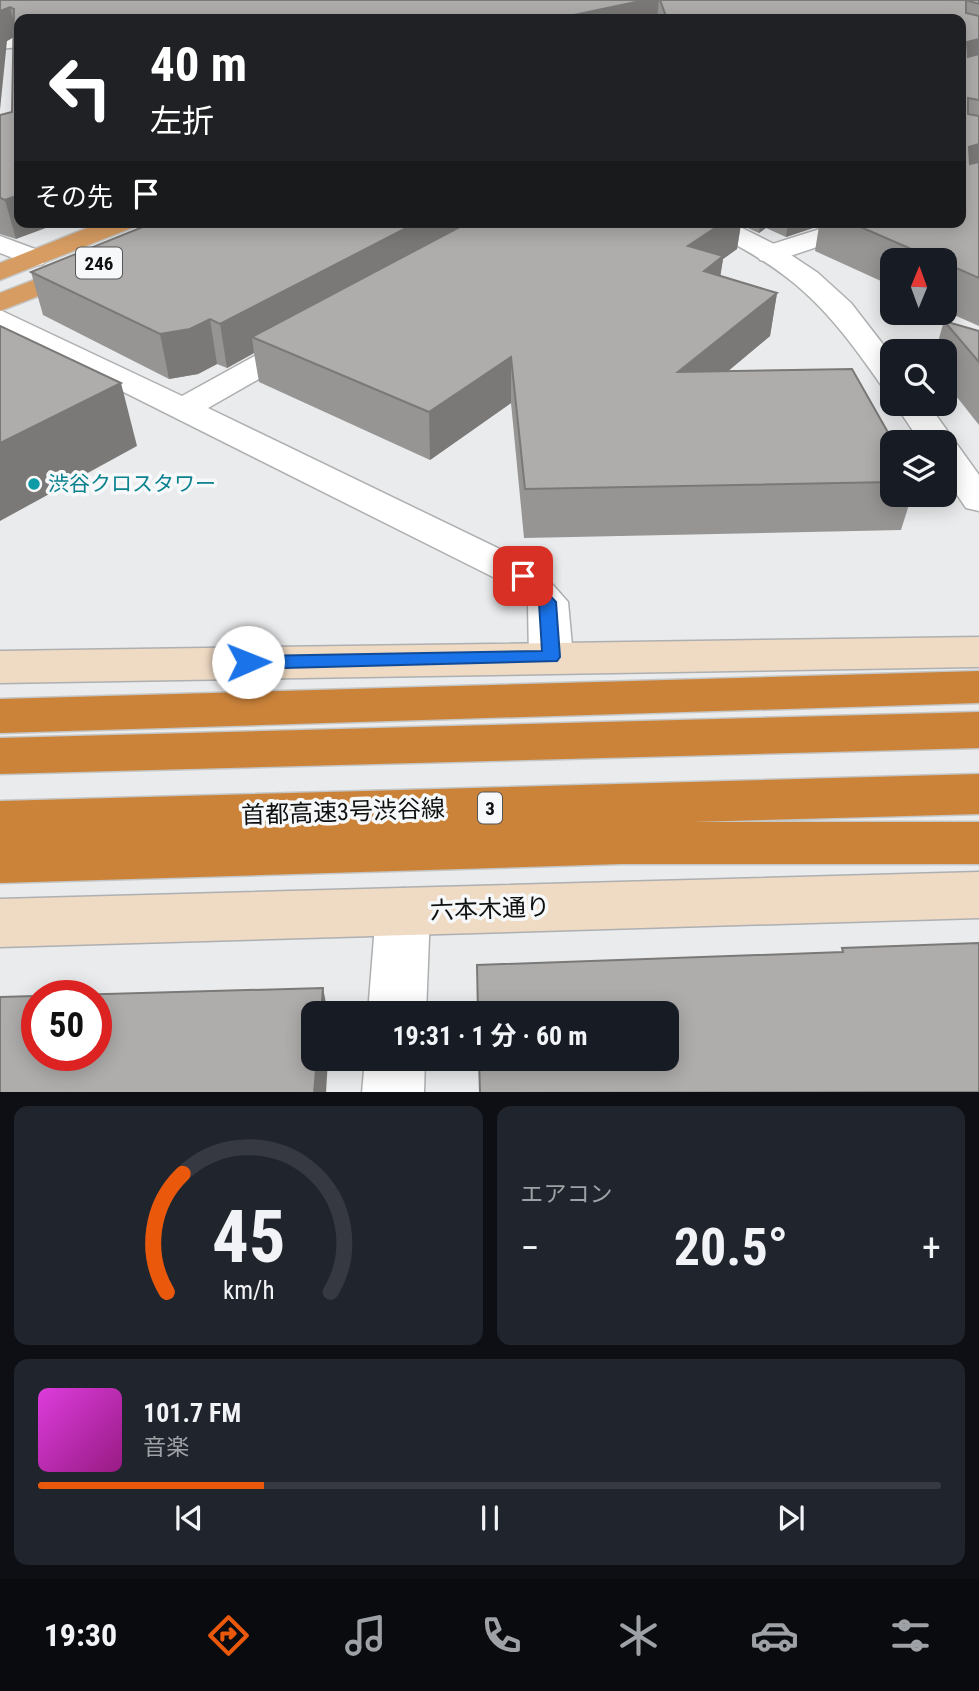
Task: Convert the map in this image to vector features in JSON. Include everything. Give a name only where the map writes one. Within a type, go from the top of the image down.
[{"type":"highway","name":"246","points":[[0,272],[110,228]]},
{"type":"highway","name":"246","points":[[0,303],[112,258]]},
{"type":"highway","points":[[0,716],[979,687]]},
{"type":"highway","points":[[0,756],[979,730]]},
{"type":"highway","name":"首都高速3号渋谷線","points":[[0,822],[979,794]]},
{"type":"highway","points":[[0,861],[621,843],[979,843]]},
{"type":"main road","points":[[0,667],[979,652]]},
{"type":"main road","name":"六本木通り","points":[[0,923],[979,895]]},
{"type":"street","points":[[720,228],[769,254],[819,288],[864,338],[880,361]]},
{"type":"street","points":[[769,254],[849,228]]},
{"type":"street","points":[[0,244],[34,258]]},
{"type":"street","points":[[0,319],[523,576],[548,602],[551,657]]},
{"type":"street","points":[[184,408],[329,327]]},
{"type":"street","points":[[957,469],[979,500]]},
{"type":"street","points":[[398,1001],[403,912]]},
{"type":"street","points":[[393,1092],[394,1071]]},
{"type":"building","points":[[0,0],[645,0],[579,14],[14,14],[14,197],[5,200],[0,198],[0,115],[12,112],[14,9],[10,7],[0,11]]},
{"type":"building","points":[[660,0],[966,0],[966,13],[979,16],[979,39],[967,42],[968,57],[979,54],[979,100],[968,98],[968,114],[979,116],[979,144],[969,147],[970,164],[979,162],[979,278],[957,268],[957,248],[909,248],[863,228],[966,228],[966,14],[665,14]]},
{"type":"building","points":[[140,228],[406,228],[220,324],[210,319],[190,329],[160,334],[31,272]]},
{"type":"building","points":[[458,228],[715,228],[688,246],[723,256],[704,271],[777,293],[678,372],[852,369],[887,430],[880,430],[880,482],[525,489],[511,357],[429,412],[252,337]]},
{"type":"building","points":[[957,325],[979,331],[979,362],[948,326]]},
{"type":"building","points":[[0,326],[121,383],[0,443]]},
{"type":"building","points":[[979,943],[979,1092],[480,1092],[479,1071],[679,1071],[679,1001],[478,1001],[477,965],[843,952],[842,948]]},
{"type":"building","points":[[323,988],[322,1001],[301,1001],[301,1071],[316,1071],[314,1092],[0,1092],[0,997],[21,996],[21,1071],[112,1071],[112,994]]},
{"type":"place","name":"渋谷クロスタワー","points":[[34,484]]},
{"type":"route","points":[[248,662],[551,657],[548,602],[523,576]]}]
